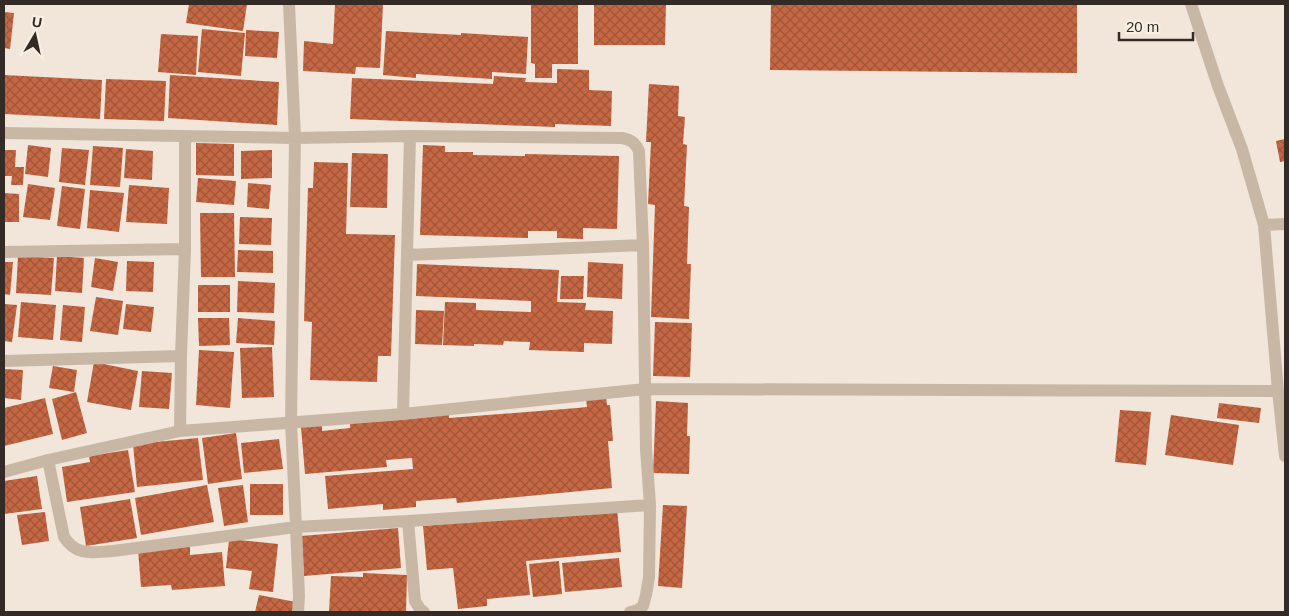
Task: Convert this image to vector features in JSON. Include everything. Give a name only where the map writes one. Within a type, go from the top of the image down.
[{"type":"street","points":[[289,4],[295,138],[291,422],[299,596],[298,612]]},
{"type":"street","points":[[1191,4],[1218,86],[1242,149],[1264,225],[1285,456]]},
{"type":"street","points":[[4,133],[295,138],[410,136],[622,138],[629,139],[635,143],[639,151],[643,245],[646,449],[650,505],[649,577],[646,595],[643,606],[638,610],[630,612]]},
{"type":"street","points":[[403,414],[410,136]]},
{"type":"street","points":[[180,431],[185,249],[185,137]]},
{"type":"street","points":[[1264,225],[1285,224]]},
{"type":"street","points":[[407,255],[643,245]]},
{"type":"street","points":[[4,252],[185,249]]},
{"type":"street","points":[[4,361],[181,356]]},
{"type":"street","points":[[4,472],[48,460],[180,431],[403,414],[645,389],[1278,391]]},
{"type":"street","points":[[48,460],[64,537],[70,546],[76,550],[90,553],[296,527],[650,505]]},
{"type":"street","points":[[408,520],[415,601],[424,612]]},
{"type":"building","points":[[189,4],[247,4],[243,31],[186,23]]},
{"type":"building","points":[[335,4],[383,4],[380,68],[356,67],[355,74],[303,71],[304,41],[333,44]]},
{"type":"building","points":[[531,4],[578,4],[578,64],[552,64],[552,78],[535,78],[535,64],[531,63]]},
{"type":"building","points":[[594,4],[666,4],[665,45],[594,45]]},
{"type":"building","points":[[771,4],[1077,4],[1077,73],[770,70]]},
{"type":"building","points":[[4,12],[14,13],[10,49],[4,48]]},
{"type":"building","points":[[202,29],[245,33],[241,76],[198,72]]},
{"type":"building","points":[[246,30],[279,32],[277,58],[245,56]]},
{"type":"building","points":[[386,31],[528,37],[526,74],[492,72],[492,79],[416,74],[416,78],[383,75]]},
{"type":"building","points":[[161,34],[198,36],[196,75],[158,72]]},
{"type":"building","points":[[557,69],[589,70],[589,90],[612,91],[611,126],[555,124],[555,127],[350,119],[352,78],[493,84],[494,76],[526,78],[525,82],[557,83]]},
{"type":"building","points":[[4,75],[102,80],[100,119],[4,114]]},
{"type":"building","points":[[170,75],[279,82],[277,125],[168,118]]},
{"type":"building","points":[[106,79],[166,81],[164,121],[104,119]]},
{"type":"building","points":[[649,84],[679,86],[678,116],[685,117],[683,144],[687,145],[684,206],[689,207],[687,264],[691,264],[689,319],[651,317],[655,205],[648,204],[651,142],[646,142]]},
{"type":"building","points":[[1285,139],[1285,161],[1280,162],[1276,141]]},
{"type":"building","points":[[196,143],[234,144],[234,176],[196,175]]},
{"type":"building","points":[[28,145],[51,148],[48,177],[25,174]]},
{"type":"building","points":[[423,145],[445,146],[445,152],[473,152],[473,155],[619,156],[617,229],[583,228],[583,239],[557,238],[557,231],[528,231],[528,238],[420,235]]},
{"type":"building","points":[[93,146],[123,148],[120,187],[90,185]]},
{"type":"building","points":[[62,148],[89,150],[85,185],[59,182]]},
{"type":"building","points":[[126,149],[153,151],[152,180],[124,178]]},
{"type":"building","points":[[4,150],[16,150],[15,167],[24,167],[23,185],[11,185],[12,176],[4,176]]},
{"type":"building","points":[[272,150],[272,178],[241,179],[241,151]]},
{"type":"building","points":[[352,153],[388,154],[387,208],[350,207]]},
{"type":"building","points":[[314,162],[348,163],[346,234],[395,235],[391,356],[378,356],[377,382],[310,380],[312,322],[304,321],[308,188],[313,188]]},
{"type":"building","points":[[198,178],[236,181],[234,205],[196,202]]},
{"type":"building","points":[[248,183],[271,185],[269,209],[247,207]]},
{"type":"building","points":[[28,184],[55,188],[50,220],[23,217]]},
{"type":"building","points":[[129,185],[169,188],[167,224],[126,222]]},
{"type":"building","points":[[62,186],[85,189],[80,229],[57,226]]},
{"type":"building","points":[[90,190],[124,193],[119,232],[87,228]]},
{"type":"building","points":[[4,193],[19,194],[19,222],[4,222]]},
{"type":"building","points":[[200,213],[234,213],[235,277],[201,277]]},
{"type":"building","points":[[240,217],[272,218],[271,245],[239,244]]},
{"type":"building","points":[[238,250],[273,251],[273,273],[237,272]]},
{"type":"building","points":[[18,256],[54,258],[51,295],[16,293]]},
{"type":"building","points":[[57,256],[84,258],[82,293],[55,291]]},
{"type":"building","points":[[95,258],[118,262],[113,291],[91,287]]},
{"type":"building","points":[[127,261],[154,262],[153,292],[126,291]]},
{"type":"building","points":[[4,262],[13,262],[10,295],[4,294]]},
{"type":"building","points":[[588,262],[623,264],[622,299],[587,297]]},
{"type":"building","points":[[417,264],[559,270],[557,302],[586,303],[585,310],[613,311],[612,344],[584,343],[584,352],[529,350],[530,342],[504,341],[503,345],[474,344],[474,346],[443,345],[445,302],[476,303],[476,310],[531,312],[531,301],[416,296]]},
{"type":"building","points":[[561,276],[584,276],[583,299],[560,299]]},
{"type":"building","points":[[238,281],[275,283],[274,313],[237,312]]},
{"type":"building","points":[[198,285],[230,285],[230,312],[198,312]]},
{"type":"building","points":[[96,297],[123,301],[118,335],[90,331]]},
{"type":"building","points":[[21,302],[56,305],[53,340],[18,337]]},
{"type":"building","points":[[4,304],[17,305],[12,342],[4,341]]},
{"type":"building","points":[[126,304],[154,307],[151,332],[123,329]]},
{"type":"building","points":[[63,305],[85,307],[82,342],[60,340]]},
{"type":"building","points":[[416,310],[444,311],[442,345],[415,344]]},
{"type":"building","points":[[198,318],[229,318],[230,345],[199,346]]},
{"type":"building","points":[[238,318],[275,321],[274,345],[236,343]]},
{"type":"building","points":[[655,322],[692,323],[690,377],[653,376]]},
{"type":"building","points":[[272,347],[274,397],[242,398],[240,348]]},
{"type":"building","points":[[199,350],[234,352],[230,408],[196,405]]},
{"type":"building","points":[[94,362],[138,371],[131,410],[87,402]]},
{"type":"building","points":[[53,366],[77,370],[74,392],[49,388]]},
{"type":"building","points":[[4,369],[23,370],[21,400],[4,398]]},
{"type":"building","points":[[142,371],[172,373],[169,409],[139,407]]},
{"type":"building","points":[[76,392],[87,433],[62,440],[52,399]]},
{"type":"building","points":[[606,396],[607,405],[610,405],[613,441],[608,441],[612,488],[457,503],[456,498],[416,501],[416,507],[383,510],[383,504],[328,509],[325,476],[413,469],[412,458],[386,460],[387,467],[305,474],[301,427],[322,425],[322,431],[350,428],[350,421],[449,413],[449,418],[587,407],[586,398]]},
{"type":"building","points":[[45,398],[53,434],[4,446],[4,408]]},
{"type":"building","points":[[656,401],[688,403],[687,436],[690,436],[689,474],[653,473]]},
{"type":"building","points":[[1219,403],[1261,408],[1259,423],[1217,418]]},
{"type":"building","points":[[1120,410],[1151,412],[1146,465],[1115,462]]},
{"type":"building","points":[[1171,415],[1239,425],[1233,465],[1165,455]]},
{"type":"building","points":[[236,433],[242,479],[208,484],[202,438]]},
{"type":"building","points":[[198,438],[203,480],[137,487],[133,444]]},
{"type":"building","points":[[279,439],[283,469],[244,473],[241,443]]},
{"type":"building","points":[[128,450],[135,492],[67,502],[62,467],[90,462],[89,456]]},
{"type":"building","points":[[37,476],[42,509],[4,514],[4,481]]},
{"type":"building","points":[[250,484],[283,484],[283,515],[250,515]]},
{"type":"building","points":[[207,485],[214,522],[141,535],[135,498]]},
{"type":"building","points":[[243,485],[248,522],[224,526],[218,488]]},
{"type":"building","points":[[130,499],[137,538],[86,546],[80,507]]},
{"type":"building","points":[[663,505],[687,506],[682,588],[658,586]]},
{"type":"building","points":[[617,508],[621,552],[526,561],[530,595],[487,599],[487,606],[458,609],[453,568],[427,570],[423,526]]},
{"type":"building","points":[[45,512],[49,541],[22,545],[17,515]]},
{"type":"building","points":[[398,528],[401,568],[304,576],[301,536]]},
{"type":"building","points":[[229,539],[278,544],[273,592],[249,589],[252,571],[226,568]]},
{"type":"building","points":[[190,546],[190,555],[222,552],[225,586],[172,590],[171,585],[141,587],[138,550]]},
{"type":"building","points":[[619,558],[622,587],[565,592],[562,563]]},
{"type":"building","points":[[559,561],[562,594],[533,597],[529,564]]},
{"type":"building","points":[[363,573],[407,575],[406,612],[329,612],[331,576],[363,577]]},
{"type":"building","points":[[259,595],[296,602],[293,612],[255,612]]}]
